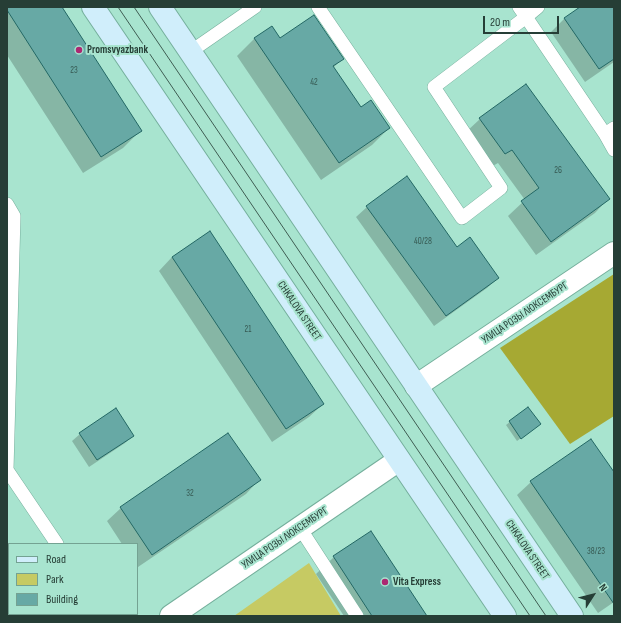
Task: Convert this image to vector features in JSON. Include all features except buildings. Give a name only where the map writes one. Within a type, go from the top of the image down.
[{"type":"main road","name":"CHKALOVA STREET","points":[[93,7],[505,616]]},
{"type":"main road","name":"CHKALOVA STREET","points":[[160,7],[572,616]]},
{"type":"street","name":"УЛИЦА РОЗЫ ЛЮКСЕМБУРГ","points":[[416,386],[614,253]]},
{"type":"street","name":"УЛИЦА РОЗЫ ЛЮКСЕМБУРГ","points":[[171,616],[400,460]]},
{"type":"lane","points":[[190,52],[256,7]]},
{"type":"lane","points":[[318,7],[462,218],[501,188],[434,87],[522,12],[538,7]]},
{"type":"lane","points":[[522,12],[610,131],[614,150]]},
{"type":"lane","points":[[7,204],[14,216],[7,470],[57,543]]},
{"type":"lane","points":[[300,528],[357,616]]},
{"type":"green space","points":[[309,563],[341,616],[234,616]]},
{"type":"green space","points":[[8,567],[8,615],[62,616],[7,616]]},
{"type":"shaded area","points":[[614,274],[614,416],[570,444],[500,348]]},
{"type":"tram line","points":[[118,7],[530,616]]},
{"type":"tram line","points":[[134,7],[546,616]]},
{"type":"place","name":"Promsvyazbank","points":[[79,50]]},
{"type":"place","name":"Vita Express","points":[[385,582]]}]
